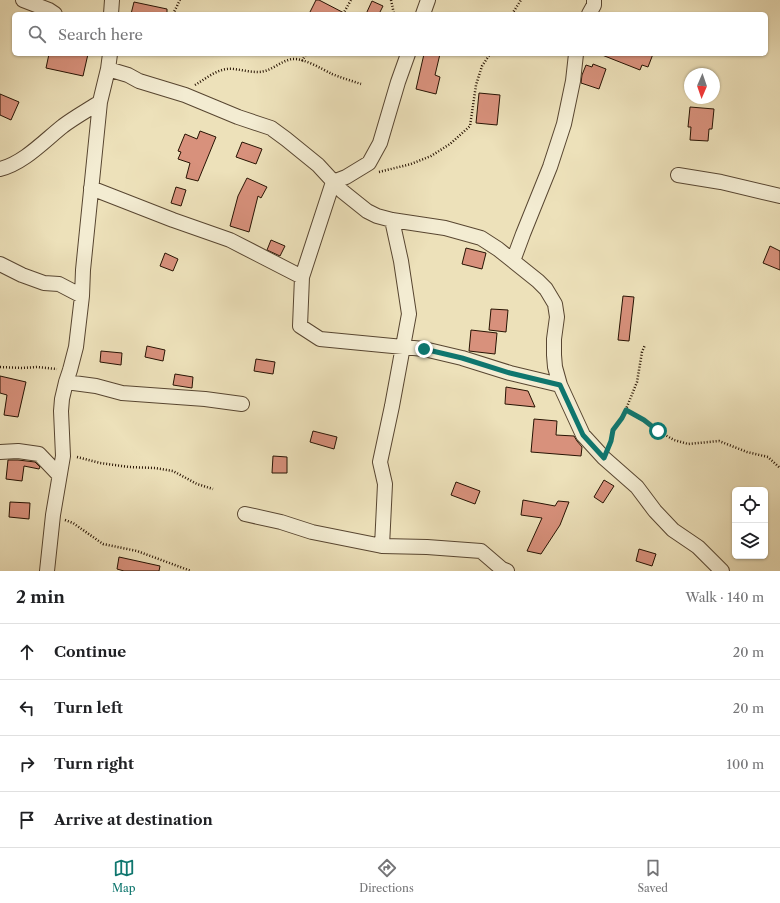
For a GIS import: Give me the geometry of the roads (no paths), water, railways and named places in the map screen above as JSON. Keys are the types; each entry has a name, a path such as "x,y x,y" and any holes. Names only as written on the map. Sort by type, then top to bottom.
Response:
{"street":[{"path":"23,0 51,12"},
{"path":"111,12 112,0"},
{"path":"424,12 428,0"},
{"path":"590,12 594,5 594,0"},
{"path":"333,182 346,177 369,163 380,143 407,56"},
{"path":"513,262 550,167 564,124 573,81 576,56"},
{"path":"47,571 53,515 63,456 60,411 76,348 100,102 108,59 128,75 139,80 180,93 238,117 271,128 318,165 342,191 367,211 377,216 392,220 445,228 481,238 498,249 538,281 546,289 555,304 557,317 554,339 555,367 560,385 583,435 604,458 637,487 655,511 673,530 698,547 722,571"},
{"path":"0,170 21,160 64,125 100,102"},
{"path":"678,175 721,182 780,196"},
{"path":"333,182 302,277 300,326 320,339 424,349 560,385"},
{"path":"91,188 173,220 230,240 302,277"},
{"path":"382,546 385,484 380,462 409,314 401,261 392,220"},
{"path":"0,264 22,275 44,283 59,284 82,296"},
{"path":"68,376 122,393 205,399 242,404"},
{"path":"0,452 18,451 39,454 60,471"},
{"path":"245,514 281,522 312,532 382,546 427,547 481,551 507,571"}]}
